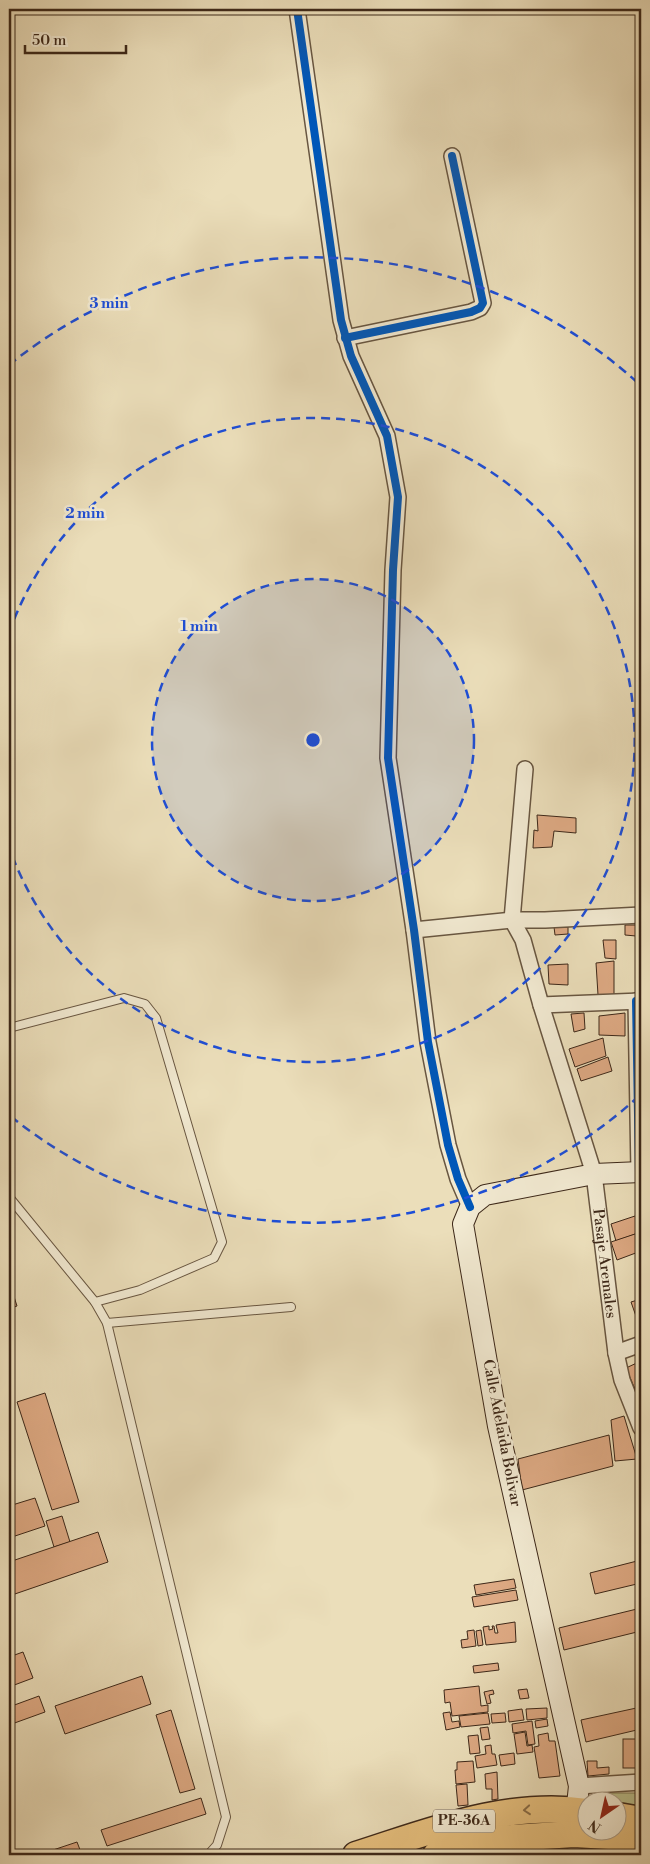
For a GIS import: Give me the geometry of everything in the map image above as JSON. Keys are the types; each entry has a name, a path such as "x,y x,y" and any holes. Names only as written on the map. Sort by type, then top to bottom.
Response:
{"highway":[{"name":"PE-36A","path":"356,1855 451,1824 493,1814 535,1810 578,1810"},
{"name":"PE-36A","path":"436,1855 495,1839 578,1810"},
{"path":"628,1818 641,1820"},
{"name":"PE-36A","path":"628,1841 641,1844"}],"main road":[{"path":"470,1207 485,1195 594,1174 640,1172"},
{"name":"Calle Adelaida Bolivar","path":"470,1207 463,1224 498,1426 578,1805"}],"street":[{"path":"297,9 341,320 351,356 387,436 398,497 393,570 388,758 414,930 428,1042 448,1146 458,1179 470,1207"},
{"path":"345,338 471,312 480,308 482,303 452,156"},
{"path":"512,920 525,769"},
{"path":"414,930 512,920 641,915"},
{"name":"Pasaje Aremales","path":"512,920 523,940 541,1005 594,1174 616,1353 622,1380 641,1428"},
{"path":"541,1005 638,1001 640,1172"},
{"path":"616,1353 641,1344"},
{"path":"619,1792 641,1782"}],"lane":[{"path":"9,1028 124,998 145,1004 156,1018 222,1242 214,1258 140,1290 96,1302"},
{"path":"9,1198 96,1302 107,1323 226,1817 217,1845 208,1855"},
{"path":"107,1323 292,1307"}],"green space":[{"path":"628,1793 641,1793 641,1807 628,1805"}],"building":[{"path":"537,815 576,818 576,833 554,831 552,847 533,848 534,830 538,831"},
{"path":"625,925 636,925 636,936 625,935"},
{"path":"554,927 568,927 568,934 555,935"},
{"path":"603,940 616,940 616,959 605,958"},
{"path":"614,961 614,996 598,995 596,963"},
{"path":"568,964 568,985 549,984 548,965"},
{"path":"584,1013 585,1029 574,1032 571,1014"},
{"path":"625,1013 625,1036 599,1035 599,1016"},
{"path":"603,1038 606,1056 575,1067 569,1049"},
{"path":"608,1057 612,1071 581,1081 577,1069"},
{"path":"641,1214 641,1232 616,1241 611,1224"},
{"path":"641,1232 641,1251 617,1260 611,1242"},
{"path":"9,1281 17,1306 9,1309"},
{"path":"641,1299 641,1317 637,1319 631,1302"},
{"path":"641,1361 641,1400 640,1401 626,1368"},
{"path":"45,1393 79,1502 52,1510 17,1402"},
{"path":"624,1416 637,1459 615,1461 611,1420"},
{"path":"609,1435 613,1466 522,1490 518,1459"},
{"path":"35,1498 45,1526 9,1538 9,1506"},
{"path":"62,1516 70,1542 54,1547 46,1521"},
{"path":"98,1532 108,1562 9,1596 9,1562"},
{"path":"641,1560 641,1583 595,1594 590,1573"},
{"path":"514,1579 516,1588 476,1595 474,1585"},
{"path":"516,1590 518,1600 474,1607 472,1597"},
{"path":"641,1608 641,1631 564,1650 559,1628"},
{"path":"515,1622 516,1642 486,1645 483,1627 489,1626 489,1630 493,1629 492,1626 494,1626 495,1633 498,1633 496,1625"},
{"path":"474,1630 476,1646 462,1648 461,1640 468,1639 467,1631"},
{"path":"481,1630 483,1645 478,1646 476,1631"},
{"path":"23,1652 33,1678 9,1687 9,1657"},
{"path":"498,1663 499,1670 474,1673 473,1666"},
{"path":"142,1676 151,1704 65,1734 55,1706"},
{"path":"479,1686 481,1706 488,1705 488,1712 452,1716 450,1702 445,1703 444,1690"},
{"path":"527,1689 529,1698 520,1699 518,1690"},
{"path":"493,1690 494,1694 489,1695 491,1703 487,1704 484,1692"},
{"path":"39,1696 45,1712 9,1725 9,1707"},
{"path":"641,1707 641,1729 586,1742 581,1720"},
{"path":"547,1708 547,1718 527,1720 526,1709"},
{"path":"522,1709 524,1720 509,1722 508,1711"},
{"path":"171,1710 195,1789 180,1793 156,1715"},
{"path":"450,1712 452,1722 459,1721 460,1727 446,1730 443,1713"},
{"path":"488,1713 490,1724 461,1727 459,1716"},
{"path":"505,1713 506,1722 492,1723 491,1714"},
{"path":"547,1719 548,1726 536,1728 535,1721"},
{"path":"532,1721 535,1744 528,1745 526,1731 513,1733 512,1724"},
{"path":"488,1727 490,1739 482,1740 480,1728"},
{"path":"525,1732 527,1746 532,1745 533,1752 517,1754 514,1734"},
{"path":"548,1733 549,1741 555,1741 560,1776 539,1778 534,1747 539,1746 538,1735"},
{"path":"478,1735 480,1753 470,1754 468,1736"},
{"path":"623,1739 641,1739 641,1768 623,1768"},
{"path":"491,1745 492,1754 495,1754 497,1765 477,1768 475,1756 486,1754 485,1746"},
{"path":"514,1753 515,1764 501,1766 499,1755"},
{"path":"473,1761 475,1782 456,1784 455,1770 457,1770 457,1762"},
{"path":"587,1761 597,1761 597,1768 609,1767 609,1774 588,1776"},
{"path":"497,1772 498,1799 492,1800 492,1789 486,1789 485,1774"},
{"path":"467,1784 468,1805 458,1806 456,1785"},
{"path":"201,1798 206,1814 107,1846 101,1830"},
{"path":"77,1842 82,1855 38,1855"}],"cycle path":[{"path":"297,9 341,320 351,356 387,436 398,497 393,570 388,758 414,930 428,1042 448,1145 458,1179 470,1207"},
{"path":"345,338 471,312 480,308 483,303 452,156"},
{"path":"636,1001 639,1172"}]}
